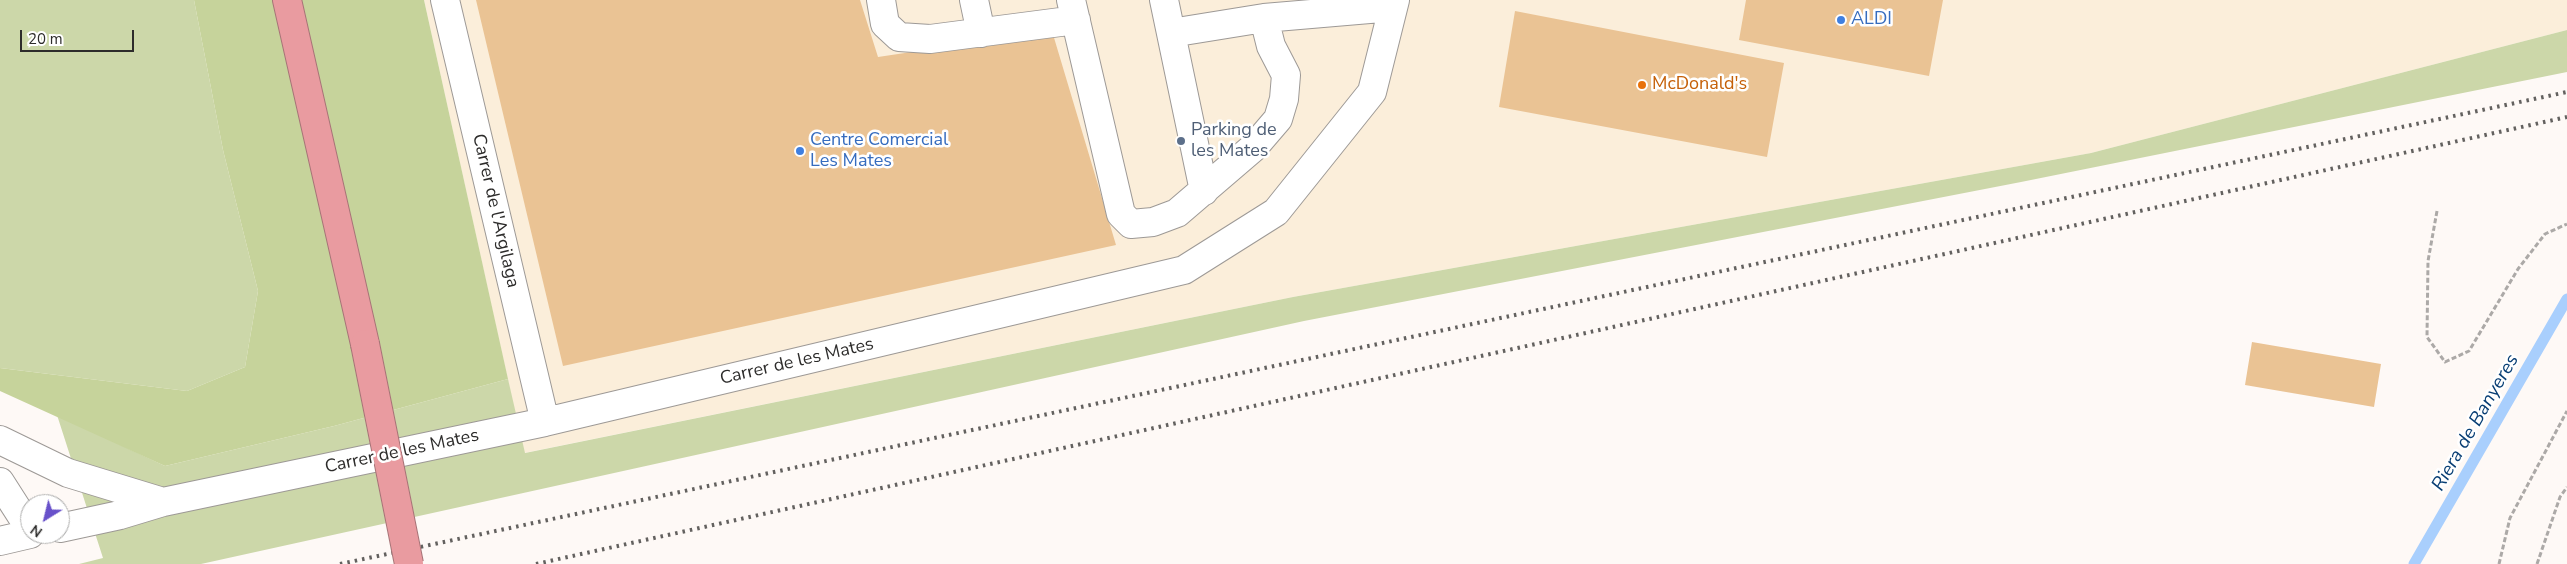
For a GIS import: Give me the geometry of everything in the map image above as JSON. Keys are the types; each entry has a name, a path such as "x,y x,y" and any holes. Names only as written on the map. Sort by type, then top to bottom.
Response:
{"highway":[{"path":"287,0 365,344 409,564"}],"street":[{"name":"Carrer de l'Argilaga","path":"445,0 545,422"},
{"path":"881,0 885,24 899,37 930,39 981,33 1074,10 1121,214 1131,224 1153,222 1177,213 1254,148 1278,119 1284,99 1286,75 1271,46 1264,18"},
{"path":"974,0 981,33"},
{"path":"1164,0 1204,191"},
{"name":"Carrer de les Mates","path":"70,526 120,516 163,502 545,422 1184,270 1276,212 1372,92 1394,4"},
{"path":"1171,33 1264,18 1394,4"},
{"path":"0,440 68,473 163,502"},
{"path":"0,482 20,513"},
{"path":"0,541 20,536"}],"path":[{"path":"2436,211 2428,261 2427,337 2445,362 2469,350 2518,269 2534,248 2545,234 2567,224"},
{"path":"2499,564 2510,518 2567,412"},
{"path":"2537,564 2560,498 2567,487"}],"shaded area":[{"path":"424,0 2567,0 2567,30 2091,153 1293,297 524,453"}],"green space":[{"path":"0,0 194,0 223,150 258,291 245,367 187,391 0,368"},
{"path":"194,0 424,0 508,379 334,426 165,466 0,391 0,368 187,391 245,367 258,291 223,150"},
{"path":"2567,30 2567,72 2021,182 1304,321 201,564 79,564 103,558 57,415 165,466 334,426 508,379 525,453 1293,297 2091,153"}],"building":[{"name":"Centre Comercial Les Mates","path":"476,0 860,0 878,57 1052,31 1116,245 563,366"},
{"name":"ALDI","path":"1746,0 1943,0 1929,76 1739,40"},
{"name":"McDonald's","path":"1515,11 1784,63 1767,157 1499,107"},
{"path":"2252,342 2381,364 2374,407 2245,385"}],"waterway":[{"name":"Riera de Banyeres","path":"2414,564 2567,299"}],"railway":[{"path":"340,564 2567,92"},
{"path":"536,564 2567,117"}],"place":[{"name":"ALDI","path":"1841,20"},
{"name":"McDonald's","path":"1642,85"},
{"name":"Parking de les Mates","path":"1181,141"},
{"name":"Centre Comercial Les Mates","path":"800,151"}]}
